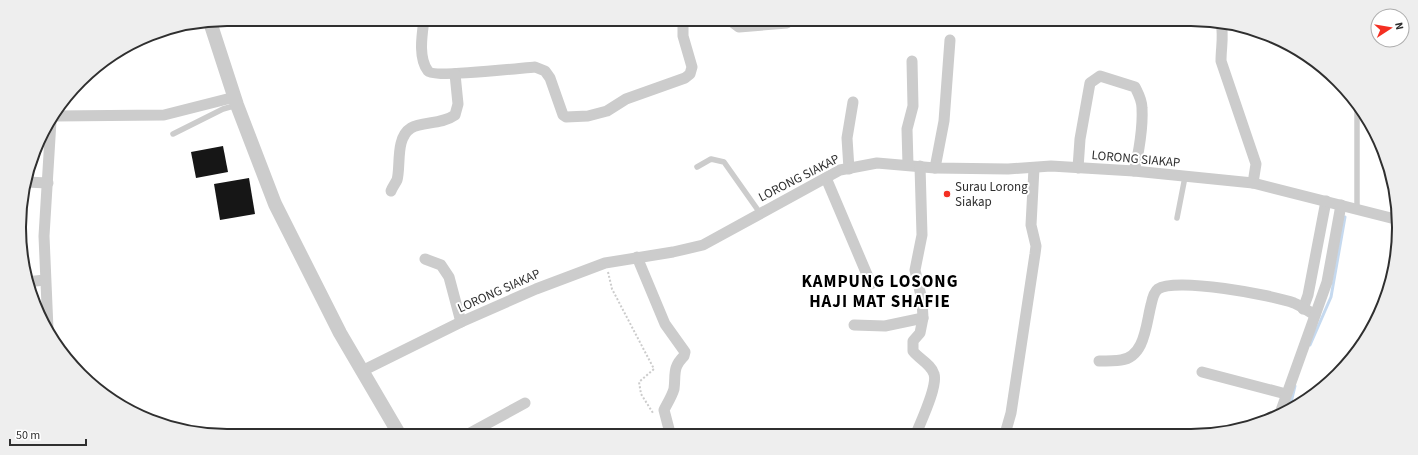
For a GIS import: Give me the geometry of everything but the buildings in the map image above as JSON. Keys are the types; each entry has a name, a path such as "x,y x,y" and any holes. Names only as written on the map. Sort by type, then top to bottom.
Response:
{"street":[{"path":"211,26 236,101 275,204 340,333 396,429"},
{"path":"423,26 422,40 423,58 428,71 433,74 455,74 535,67 545,71 550,78 563,115 566,117 588,116 607,111 626,99 685,78 690,74 692,67 683,36 683,26"},
{"path":"738,26 755,26"},
{"path":"1222,29 1224,35 1221,61 1256,164 1253,182"},
{"path":"935,168 944,121 950,40"},
{"path":"908,165 907,129 913,106 912,61"},
{"path":"391,191 397,180 400,149 405,134 412,128 448,120 455,115 458,104 455,74"},
{"path":"1078,168 1080,139 1090,83 1100,76 1135,87 1140,98 1142,108 1137,158 1134,171"},
{"path":"60,116 164,115 236,101"},
{"path":"849,168 847,138 853,102"},
{"path":"47,318 44,236 51,132"},
{"name":"LORONG SIAKAP","path":"362,371 461,322 536,288 605,263 673,252 703,245 840,170 877,163 935,168 1008,169 1052,166 1134,171 1185,177 1253,182 1392,218"},
{"path":"918,429 934,384 934,374 929,366 912,352 913,341 920,332 923,318 922,300 915,270 922,235 920,166"},
{"path":"1006,429 1011,413 1036,246 1031,225 1034,168"},
{"path":"826,178 871,284"},
{"path":"31,182 48,183"},
{"path":"1303,309 1308,295 1326,202"},
{"path":"1282,407 1327,282 1341,205"},
{"path":"637,257 665,324 685,352 684,356 677,363 674,372 674,390 664,410 669,429"},
{"path":"425,259 441,265 449,277 461,322"},
{"path":"33,281 45,280"},
{"path":"1099,361 1122,360 1133,355 1142,344 1152,298 1158,289 1169,285 1201,284 1294,303 1315,315"},
{"path":"854,324 885,326 923,318"},
{"path":"1202,372 1286,394"},
{"path":"477,429 524,403"}],"lane":[{"path":"173,134 236,101"},
{"path":"1357,115 1357,209"},
{"path":"698,167 711,159 724,162 760,213"},
{"path":"1177,218 1185,177"}],"path":[{"path":"605,263 612,289 654,369 639,382 641,394 657,418 668,429"}],"waterway":[{"path":"1310,345 1331,297 1345,217"},
{"path":"1291,402 1295,386"}],"place":[{"name":"Surau Lorong Siakap","path":"947,194"}],"district":[{"name":"KAMPUNG LOSONG HAJI MAT SHAFIE","path":"880,292"}]}
